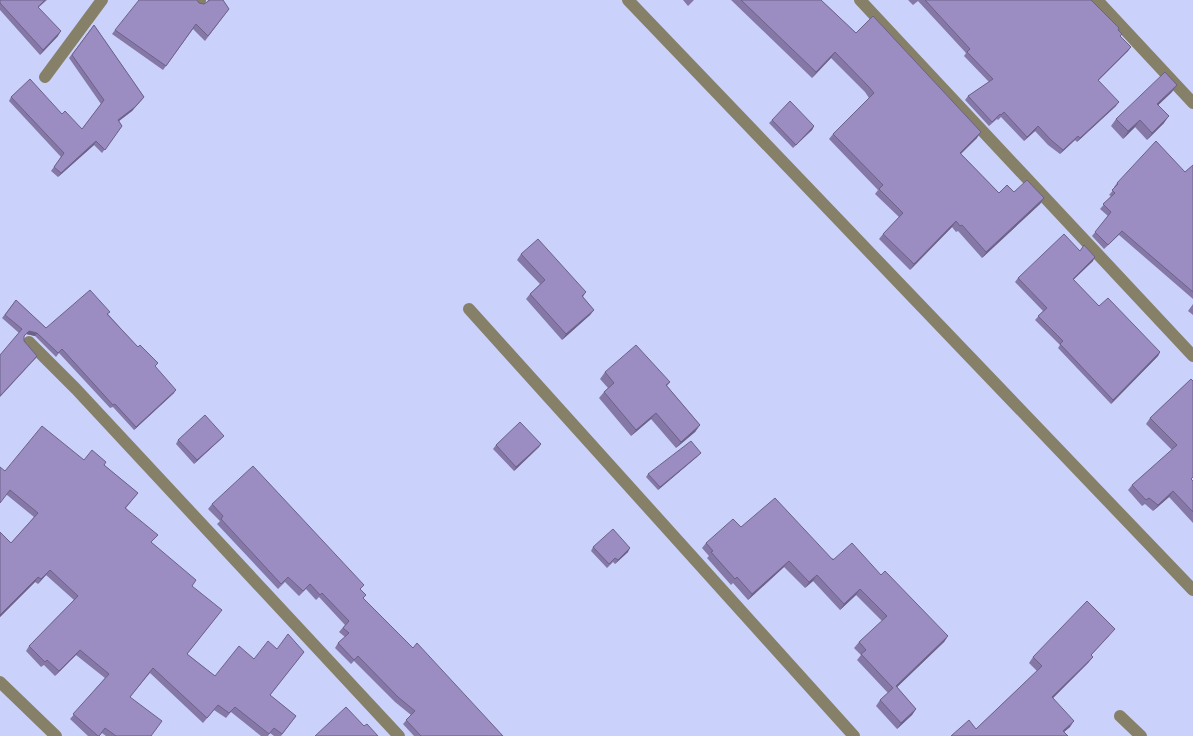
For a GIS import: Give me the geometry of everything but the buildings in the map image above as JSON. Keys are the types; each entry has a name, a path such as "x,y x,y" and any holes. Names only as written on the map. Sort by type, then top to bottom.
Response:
{"street":[{"path":"45,77 102,0"},
{"path":"628,0 1193,590"},
{"path":"860,0 1193,356"},
{"path":"1097,0 1193,103"},
{"path":"469,308 854,736"},
{"path":"29,342 76,389 399,736"},
{"path":"0,682 56,736"},
{"path":"1120,716 1141,736"}]}
